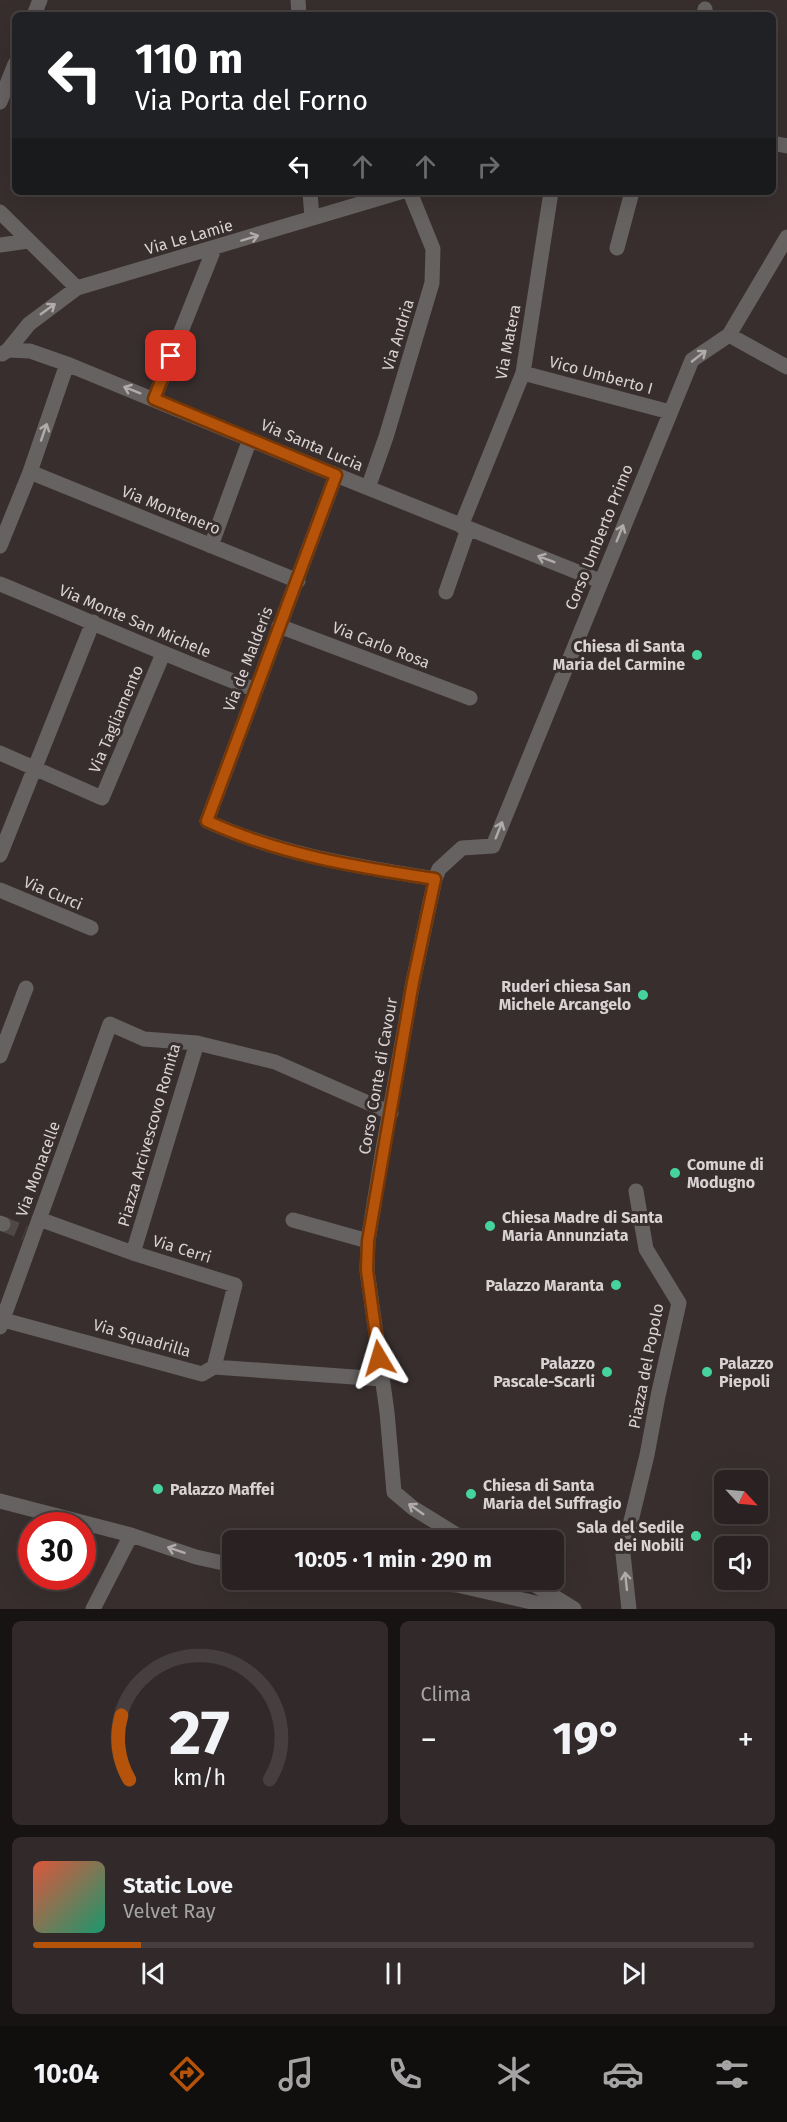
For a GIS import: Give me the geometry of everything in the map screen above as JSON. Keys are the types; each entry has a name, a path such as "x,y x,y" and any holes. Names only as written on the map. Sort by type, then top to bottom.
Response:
{"street":[{"path":"0,102 12,72"},
{"path":"310,195 312,219"},
{"name":"Via Le Lamie","path":"4,353 29,324 77,288 390,195"},
{"name":"Via Andria","path":"368,488 386,437 432,283 433,249 411,195"},
{"name":"Via Matera","path":"446,592 465,527 523,373 551,195"},
{"path":"617,248 631,195"},
{"path":"0,212 77,288"},
{"path":"787,237 729,335 787,367"},
{"path":"0,245 28,241"},
{"path":"154,399 214,249"},
{"name":"Corso Umberto Primo","path":"437,874 462,848 493,846 692,360 729,335"},
{"name":"Via Santa Lucia","path":"4,353 30,351 67,364 600,581"},
{"path":"0,546 30,472 67,364"},
{"name":"Vico Umberto I","path":"523,373 670,412"},
{"path":"211,546 250,439"},
{"name":"Via Montenero","path":"30,472 297,581"},
{"name":"Via de Malderis","path":"336,475 207,821 226,830 322,861 437,874"},
{"name":"Via Monte San Michele","path":"0,584 163,654 256,690"},
{"path":"0,855 93,622"},
{"name":"Via Carlo Rosa","path":"279,626 470,698"},
{"name":"Via Tagliamento","path":"34,769 102,798 163,654"},
{"path":"0,753 34,769"},
{"name":"Corso Conte di Cavour","path":"437,874 413,982 382,1155 368,1241 367,1270 394,1492 413,1508 449,1530"},
{"name":"Via Curci","path":"0,890 92,928"},
{"path":"0,1056 26,988"},
{"name":"Piazza Arcivescovo Romita","path":"110,1024 144,1039 197,1043 133,1253"},
{"name":"Via Monacelle","path":"1,1322 29,1234 39,1219 110,1024"},
{"path":"197,1043 275,1062 391,1113"},
{"name":"Piazza del Popolo","path":"629,1609 623,1554 647,1455 679,1303 646,1248 636,1191"},
{"name":"Via Cerri","path":"39,1219 133,1253 235,1285 214,1367"},
{"path":"293,1221 368,1241"},
{"name":"Via Squadrilla","path":"1,1322 202,1374 214,1367 382,1379"},
{"path":"0,1501 132,1535 196,1557 222,1563"},
{"path":"93,1609 132,1535"},
{"path":"479,1590 562,1609"},
{"path":"543,1590 574,1609"}],"tunnel":[{"path":"3,1224 25,1233"}],"place":[{"name":"Chiesa di Santa Maria del Carmine","path":"697,655"},
{"name":"Ruderi chiesa San Michele Arcangelo","path":"643,995"},
{"name":"Comune di Modugno","path":"675,1173"},
{"name":"Chiesa Madre di Santa Maria Annunziata","path":"490,1226"},
{"name":"Palazzo Maranta","path":"616,1285"},
{"name":"Palazzo Pascale-Scarli","path":"607,1372"},
{"name":"Palazzo Piepoli","path":"707,1372"},
{"name":"Palazzo Maffei","path":"158,1489"},
{"name":"Chiesa di Santa Maria del Suffragio","path":"471,1494"},
{"name":"Sala del Sedile dei Nobili","path":"696,1536"}],"route":[{"path":"171,356 154,399 336,475 207,821 226,830 322,861 435,879 413,982 368,1241 367,1270 379,1358"}]}
